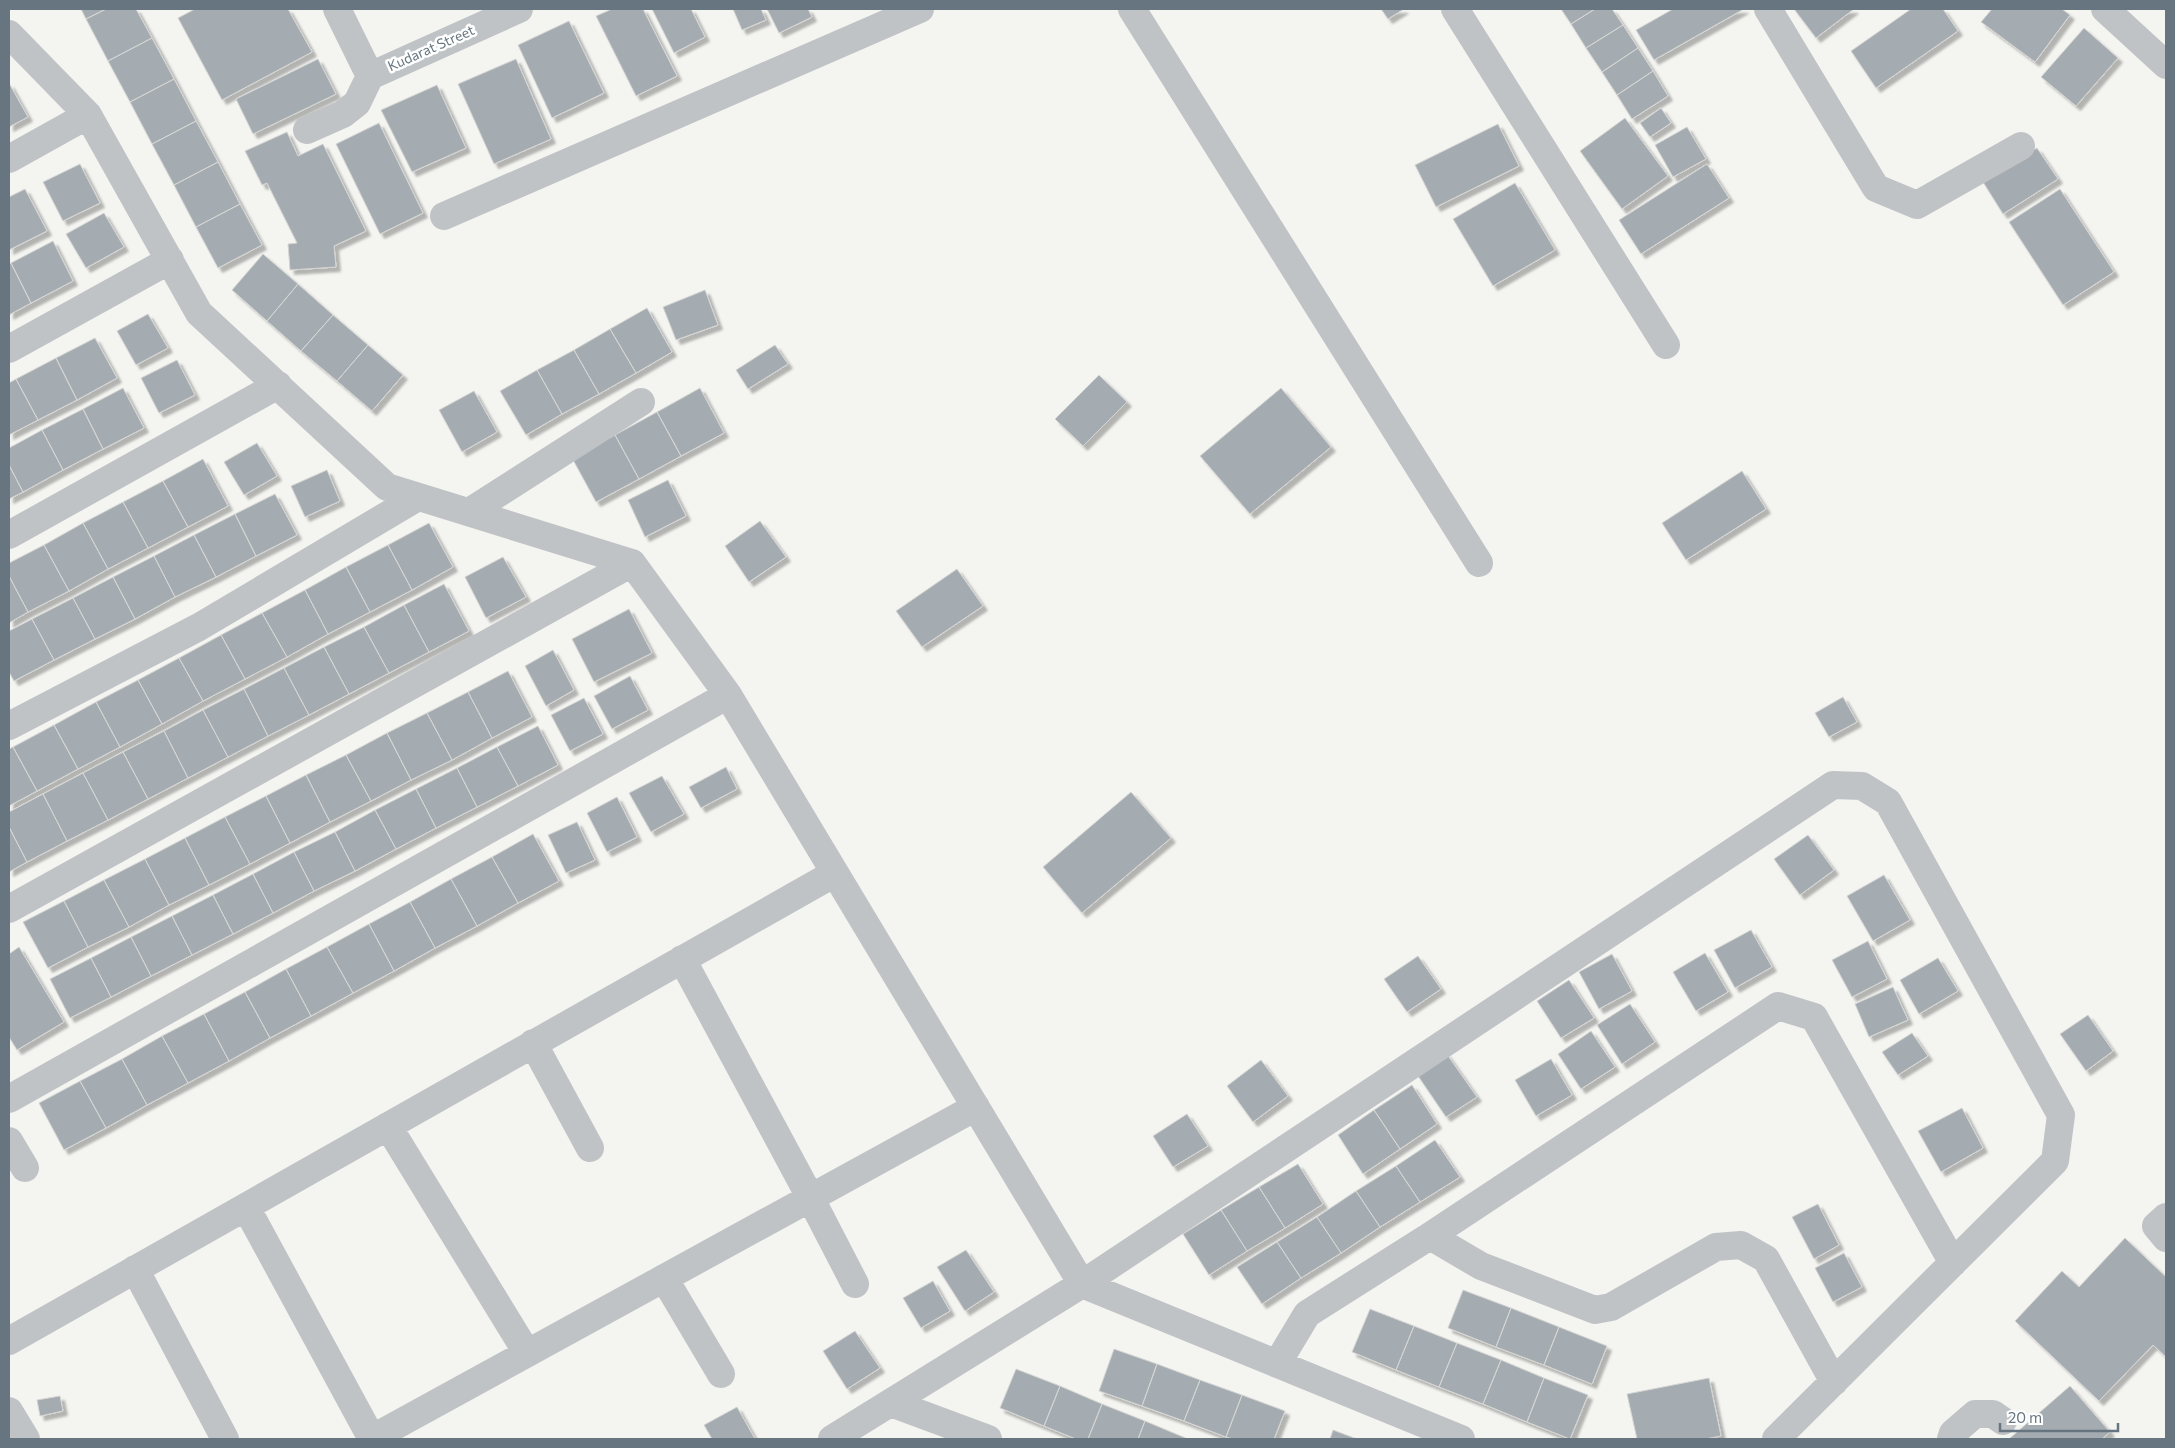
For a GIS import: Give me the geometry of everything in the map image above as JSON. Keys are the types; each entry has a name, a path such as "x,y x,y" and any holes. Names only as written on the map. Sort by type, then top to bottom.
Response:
{"street":[{"path":"308,130 343,114 357,103 370,76 337,9"},
{"name":"Kudarat Street","path":"370,76 520,9"},
{"path":"444,216 920,9"},
{"path":"1132,9 1479,563"},
{"path":"1455,9 1666,345"},
{"path":"1768,9 1876,188 1916,205 2020,146"},
{"path":"2104,9 2166,66"},
{"path":"9,34 88,115 198,313 387,487 632,563 728,695 1082,1284 1461,1439"},
{"path":"9,158 88,115"},
{"path":"9,349 170,260"},
{"path":"9,535 278,385"},
{"path":"469,512 641,402"},
{"path":"9,726 199,627 418,497"},
{"path":"9,909 632,563"},
{"path":"9,1099 728,695"},
{"path":"832,1439 1082,1284 1833,785 1862,786 1888,802 2061,1115 2055,1161 1776,1439"},
{"path":"9,1341 835,873"},
{"path":"682,959 854,1284"},
{"path":"1277,1364 1307,1314 1430,1236 1778,1006 1814,1017 1954,1263"},
{"path":"534,1043 590,1148"},
{"path":"246,1207 372,1439 976,1107"},
{"path":"388,1126 527,1353"},
{"path":"9,1141 25,1168"},
{"path":"2166,1218 2156,1226 2166,1238"},
{"path":"1430,1236 1481,1266 1595,1310 1611,1308 1716,1247 1741,1245 1766,1259 1834,1382"},
{"path":"135,1270 225,1439"},
{"path":"664,1278 721,1374"},
{"path":"891,1403 988,1439"},
{"path":"9,1411 26,1439"},
{"path":"1951,1439 1952,1433 1975,1414 1993,1414 2003,1421"}],"building":[{"path":"81,9 106,9 86,19"},
{"path":"106,9 136,9 152,38 108,61 86,19"},
{"path":"195,9 288,9 312,52 222,100 178,18"},
{"path":"612,9 643,9 677,76 636,96 596,16"},
{"path":"652,9 691,9 705,37 674,53"},
{"path":"733,9 761,9 766,20 742,30"},
{"path":"767,9 808,9 812,17 779,33"},
{"path":"1381,9 1404,9 1388,19"},
{"path":"1561,9 1595,9 1571,24"},
{"path":"1595,9 1612,9 1623,25 1586,48 1571,24"},
{"path":"1673,9 1744,9 1654,60 1636,30"},
{"path":"1794,9 1854,9 1816,38"},
{"path":"1911,9 1943,9 1958,31 1876,88 1851,51"},
{"path":"1992,9 2062,9 2070,15 2035,62 1981,22"},
{"path":"569,21 604,93 552,118 518,45"},
{"path":"1623,25 1638,48 1602,72 1586,48"},
{"path":"2084,28 2118,58 2076,106 2041,77"},
{"path":"152,38 174,79 130,102 108,61"},
{"path":"1638,48 1653,71 1617,95 1602,72"},
{"path":"318,59 336,94 253,134 236,99"},
{"path":"516,59 551,139 494,164 458,84"},
{"path":"1653,71 1668,96 1632,119 1617,95"},
{"path":"174,79 196,121 152,144 130,102"},
{"path":"9,83 28,117 9,127"},
{"path":"437,85 466,148 412,172 381,110"},
{"path":"1661,108 1671,123 1650,137 1640,123"},
{"path":"1625,118 1668,176 1622,209 1580,151"},
{"path":"196,121 218,162 174,185 152,144"},
{"path":"379,123 423,213 380,234 336,144"},
{"path":"1498,124 1519,166 1436,207 1415,165"},
{"path":"1687,127 1706,159 1673,177 1655,145"},
{"path":"287,132 298,156 323,144 366,231 334,246 336,267 290,270 288,244 297,243 267,183 262,185 245,151"},
{"path":"2037,148 2058,179 2003,214 1983,182"},
{"path":"218,162 240,204 196,227 174,185"},
{"path":"80,164 100,203 63,221 43,182"},
{"path":"1707,164 1729,198 1641,254 1619,220"},
{"path":"1515,183 1555,250 1493,286 1453,219"},
{"path":"25,189 47,231 9,250 9,197"},
{"path":"2060,189 2114,272 2063,305 2009,222"},
{"path":"240,204 262,245 218,268 196,227"},
{"path":"104,213 124,247 86,268 66,234"},
{"path":"53,241 73,281 31,303 11,263"},
{"path":"263,254 298,284 267,321 232,290"},
{"path":"11,263 31,303 9,315 9,264"},
{"path":"298,284 333,315 301,351 267,321"},
{"path":"705,290 718,325 676,340 663,307"},
{"path":"647,308 672,352 636,373 610,329"},
{"path":"148,314 168,348 136,365 117,331"},
{"path":"333,315 368,345 337,381 301,351"},
{"path":"610,329 636,373 599,394 574,350"},
{"path":"95,338 117,378 77,400 56,358"},
{"path":"368,345 403,375 372,411 337,381"},
{"path":"775,345 788,364 748,389 736,370"},
{"path":"574,350 599,394 562,414 537,370"},
{"path":"56,358 77,400 38,420 16,379"},
{"path":"177,360 195,395 159,413 141,378"},
{"path":"537,370 562,414 526,435 500,391"},
{"path":"1099,375 1127,402 1083,446 1055,419"},
{"path":"16,379 38,420 9,435 9,383"},
{"path":"123,388 144,428 103,449 83,409"},
{"path":"700,388 724,433 681,456 657,412"},
{"path":"1281,388 1331,447 1250,514 1200,456"},
{"path":"474,391 497,432 462,452 439,410"},
{"path":"83,409 103,449 63,470 42,430"},
{"path":"657,412 681,456 639,479 615,435"},
{"path":"42,430 63,470 23,492 9,465 9,448"},
{"path":"615,435 639,479 596,502 572,458"},
{"path":"257,443 277,476 244,495 224,462"},
{"path":"203,459 228,506 188,527 163,481"},
{"path":"9,465 23,492 9,499"},
{"path":"327,470 340,501 305,517 291,486"},
{"path":"1742,471 1766,509 1686,560 1662,523"},
{"path":"668,480 686,516 645,537 628,500"},
{"path":"163,481 188,527 148,548 123,502"},
{"path":"275,494 297,535 256,556 235,514"},
{"path":"123,502 148,548 108,569 83,523"},
{"path":"235,514 256,556 216,577 194,535"},
{"path":"760,521 786,557 749,582 725,546"},
{"path":"83,523 108,569 69,591 44,545"},
{"path":"429,523 453,567 412,590 388,545"},
{"path":"194,535 216,577 175,597 154,556"},
{"path":"44,545 69,591 28,612 9,576 9,563"},
{"path":"388,545 412,590 370,612 346,567"},
{"path":"154,556 175,597 135,619 113,577"},
{"path":"503,557 526,597 486,618 465,577"},
{"path":"346,567 370,612 328,634 305,590"},
{"path":"957,569 983,606 922,647 896,611"},
{"path":"9,576 28,612 9,623"},
{"path":"113,577 135,619 95,639 73,598"},
{"path":"444,584 469,631 429,652 404,605"},
{"path":"305,590 328,634 287,657 262,613"},
{"path":"73,598 95,639 54,660 32,619"},
{"path":"404,605 429,652 389,673 364,627"},
{"path":"629,609 652,653 594,682 572,639"},
{"path":"262,613 287,657 245,679 221,635"},
{"path":"32,619 54,660 14,681 9,672 9,631"},
{"path":"364,627 389,673 349,694 324,647"},
{"path":"221,635 245,679 203,701 179,658"},
{"path":"324,647 349,694 309,715 284,668"},
{"path":"553,650 574,690 546,706 525,666"},
{"path":"179,658 203,701 162,724 138,680"},
{"path":"284,668 309,715 268,736 244,689"},
{"path":"508,671 532,717 492,738 468,692"},
{"path":"630,676 648,710 612,729 594,696"},
{"path":"138,680 162,724 120,747 96,702"},
{"path":"244,689 268,736 228,757 203,710"},
{"path":"468,692 492,738 452,760 427,713"},
{"path":"1843,697 1857,722 1829,737 1815,713"},
{"path":"584,698 603,734 570,751 551,715"},
{"path":"96,702 120,747 78,769 54,725"},
{"path":"203,710 228,757 188,778 164,731"},
{"path":"427,713 452,760 411,780 387,733"},
{"path":"54,725 78,769 37,791 13,747"},
{"path":"538,726 558,765 518,786 497,747"},
{"path":"164,731 188,778 148,799 123,752"},
{"path":"387,733 411,780 371,801 346,755"},
{"path":"13,747 37,791 9,806 9,749"},
{"path":"497,747 518,786 477,807 457,768"},
{"path":"123,752 148,799 108,820 83,773"},
{"path":"346,755 371,801 330,822 306,775"},
{"path":"726,767 737,789 701,808 689,787"},
{"path":"457,768 477,807 436,828 416,789"},
{"path":"83,773 108,820 67,841 43,794"},
{"path":"306,775 330,822 290,843 266,796"},
{"path":"662,776 684,814 651,832 629,793"},
{"path":"416,789 436,828 396,849 375,810"},
{"path":"1131,792 1171,838 1082,913 1043,867"},
{"path":"43,794 67,841 27,862 9,827 9,812"},
{"path":"266,796 290,843 250,864 225,817"},
{"path":"617,797 637,837 607,852 587,813"},
{"path":"375,810 396,849 355,871 335,832"},
{"path":"225,817 250,864 209,885 185,838"},
{"path":"577,822 595,860 566,873 548,835"},
{"path":"9,827 27,862 9,872"},
{"path":"335,832 355,871 314,891 294,852"},
{"path":"533,834 559,881 518,903 492,857"},
{"path":"1808,835 1834,870 1800,895 1774,859"},
{"path":"185,838 209,885 169,905 145,859"},
{"path":"294,852 314,891 273,913 253,874"},
{"path":"492,857 518,903 477,926 451,879"},
{"path":"145,859 169,905 129,927 104,880"},
{"path":"253,874 273,913 233,934 213,895"},
{"path":"1884,875 1910,920 1873,941 1847,896"},
{"path":"451,879 477,926 435,948 410,902"},
{"path":"104,880 129,927 88,947 64,901"},
{"path":"213,895 233,934 192,955 172,916"},
{"path":"64,901 88,947 48,968 23,922"},
{"path":"410,902 435,948 394,971 369,924"},
{"path":"172,916 192,955 151,976 131,937"},
{"path":"369,924 394,971 353,993 327,947"},
{"path":"1751,930 1772,967 1735,988 1714,950"},
{"path":"131,937 151,976 111,997 91,958"},
{"path":"1868,941 1887,979 1852,997 1832,960"},
{"path":"19,947 64,1022 17,1050 9,1037 9,954"},
{"path":"327,947 353,993 311,1016 286,969"},
{"path":"1705,953 1728,992 1696,1011 1673,972"},
{"path":"1612,954 1632,991 1599,1009 1579,972"},
{"path":"1418,956 1441,989 1407,1012 1384,979"},
{"path":"91,958 111,997 70,1018 50,979"},
{"path":"1938,958 1958,991 1919,1014 1900,980"},
{"path":"286,969 311,1016 270,1038 245,992"},
{"path":"1569,980 1594,1018 1561,1038 1537,1001"},
{"path":"1893,987 1908,1020 1869,1037 1855,1004"},
{"path":"245,992 270,1038 229,1061 204,1014"},
{"path":"1630,1004 1655,1042 1622,1064 1597,1025"},
{"path":"204,1014 229,1061 188,1083 162,1036"},
{"path":"2088,1015 2113,1051 2086,1071 2060,1034"},
{"path":"1591,1031 1615,1067 1581,1089 1558,1054"},
{"path":"1912,1033 1928,1056 1898,1075 1882,1052"},
{"path":"162,1036 188,1083 147,1105 122,1059"},
{"path":"1446,1053 1477,1097 1446,1117 1416,1073"},
{"path":"122,1059 147,1105 106,1128 80,1081"},
{"path":"1551,1059 1572,1095 1536,1116 1515,1080"},
{"path":"1261,1060 1288,1096 1253,1122 1227,1086"},
{"path":"80,1081 106,1128 64,1150 39,1103"},
{"path":"1412,1085 1437,1124 1400,1149 1374,1110"},
{"path":"1962,1108 1983,1148 1941,1172 1918,1131"},
{"path":"1374,1110 1400,1149 1363,1174 1338,1135"},
{"path":"1187,1114 1208,1146 1173,1167 1153,1136"},
{"path":"1435,1140 1460,1177 1420,1202 1396,1166"},
{"path":"1298,1164 1323,1204 1285,1228 1259,1187"},
{"path":"1396,1166 1420,1202 1380,1227 1356,1191"},
{"path":"1259,1187 1285,1228 1247,1251 1221,1210"},
{"path":"1356,1191 1380,1227 1341,1253 1317,1217"},
{"path":"1818,1204 1839,1245 1814,1259 1792,1217"},
{"path":"1221,1210 1247,1251 1209,1275 1183,1234"},
{"path":"1317,1217 1341,1253 1301,1278 1277,1242"},
{"path":"2125,1238 2166,1277 2166,1357 2153,1345 2099,1401 2015,1321 2062,1271 2079,1287"},
{"path":"1277,1242 1301,1278 1262,1304 1237,1267"},
{"path":"966,1250 994,1292 965,1311 937,1267"},
{"path":"1844,1253 1862,1287 1833,1302 1815,1268"},
{"path":"933,1281 950,1311 921,1328 903,1298"},
{"path":"1463,1290 1511,1308 1496,1347 1448,1328"},
{"path":"1511,1308 1559,1327 1544,1365 1496,1347"},
{"path":"1370,1309 1414,1326 1396,1370 1352,1352"},
{"path":"1414,1326 1457,1343 1439,1387 1396,1370"},
{"path":"1559,1327 1607,1346 1592,1384 1544,1365"},
{"path":"855,1331 880,1368 847,1389 823,1351"},
{"path":"1457,1343 1501,1360 1483,1404 1439,1387"},
{"path":"1114,1349 1157,1364 1142,1406 1099,1391"},
{"path":"1501,1360 1544,1378 1527,1422 1483,1404"},
{"path":"1157,1364 1200,1380 1184,1421 1142,1406"},
{"path":"1016,1369 1060,1386 1044,1426 1000,1408"},
{"path":"1544,1378 1588,1395 1570,1439 1527,1422"},
{"path":"1709,1378 1721,1436 1705,1439 1637,1439 1627,1394"},
{"path":"1200,1380 1242,1395 1226,1437 1184,1421"},
{"path":"1060,1386 1102,1404 1088,1439 1076,1439 1044,1426"},
{"path":"2070,1386 2110,1432 2102,1439 2009,1439"},
{"path":"1242,1395 1285,1411 1274,1439 1233,1439 1226,1437"},
{"path":"60,1396 63,1411 40,1416 37,1400"},
{"path":"1102,1404 1145,1421 1138,1439 1088,1439"},
{"path":"737,1407 755,1439 712,1439 704,1425"},
{"path":"1145,1421 1188,1439 1138,1439"},
{"path":"1333,1430 1357,1439 1330,1439"}]}
